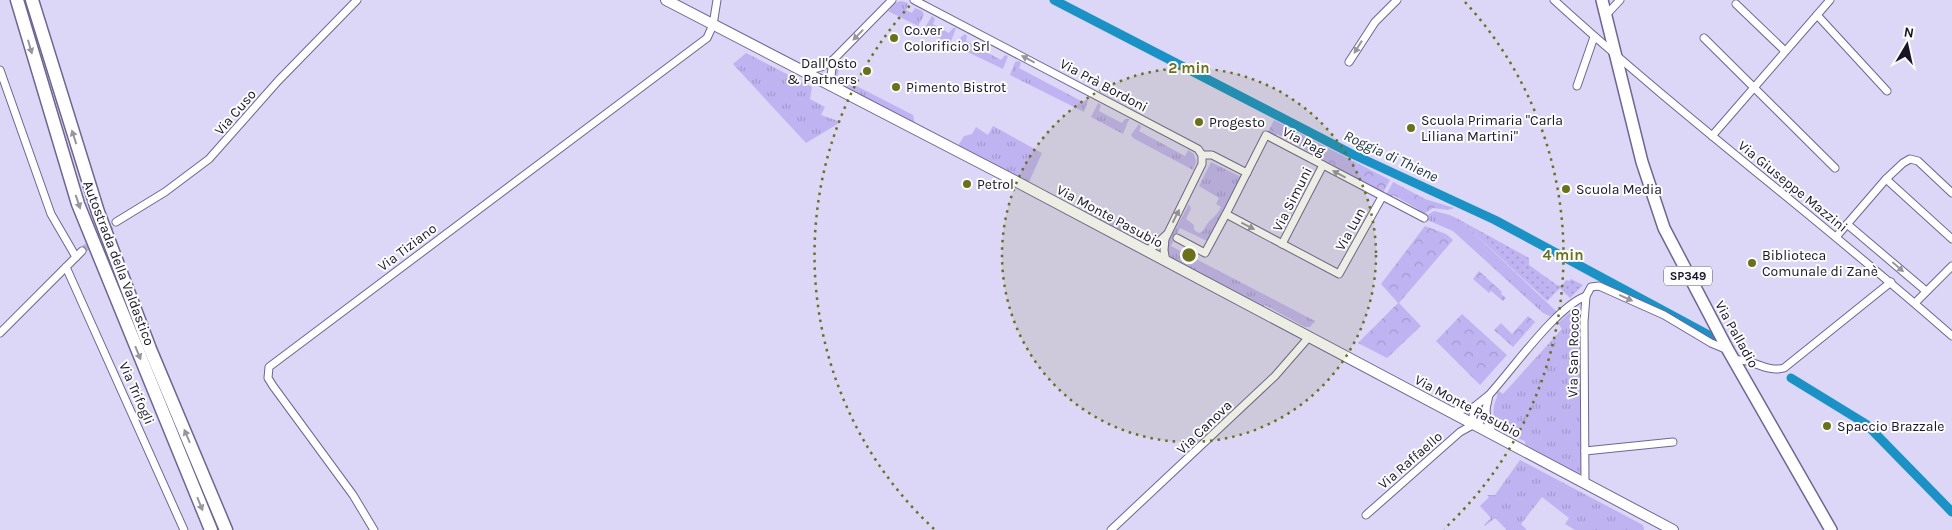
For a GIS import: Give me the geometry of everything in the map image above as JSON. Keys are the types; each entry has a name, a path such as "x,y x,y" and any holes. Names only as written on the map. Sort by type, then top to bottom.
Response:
{"highway":[{"name":"Autostrada della Valdastico","path":"17,0 78,204 210,530"},
{"name":"Autostrada della Valdastico","path":"32,0 98,212 150,348 226,530"}],"main road":[{"name":"Via Monte Pasubio","path":"666,0 712,25 805,70 1309,337 1585,484 1657,527 1673,530"},
{"name":"Via Palladio","path":"1602,0 1653,199 1678,257 1728,350 1831,530"}],"street":[{"name":"Via Cuso","path":"116,222 165,192 209,159 278,81 357,0"},
{"path":"712,25 717,0"},
{"path":"805,70 821,67 833,60 892,0"},
{"name":"Via Prà Bordoni","path":"914,0 1191,145 1198,149 1202,155 1212,155 1246,173"},
{"path":"1349,62 1367,33 1397,0"},
{"name":"Via Giuseppe Mazzini","path":"1554,0 1616,57 1891,282 1952,336"},
{"path":"1606,15 1620,0"},
{"path":"1712,136 1830,0"},
{"path":"1736,4 1785,51"},
{"path":"1817,15 1887,90"},
{"name":"Via Tiziano","path":"374,530 353,495 271,382 268,374 269,367 707,38 712,25"},
{"path":"1578,86 1594,36"},
{"path":"1704,38 1835,168"},
{"path":"830,84 833,60"},
{"path":"0,70 52,214 76,257"},
{"name":"Via Pag","path":"1176,238 1205,253 1266,134 1424,218"},
{"path":"1166,262 1164,250 1167,234 1202,164 1202,155"},
{"path":"1836,237 1886,180 1903,163 1910,159 1918,161 1952,193"},
{"name":"Via Simuni","path":"1282,244 1323,165"},
{"path":"1886,180 1952,239"},
{"name":"Via Lun","path":"1282,244 1339,274 1382,197"},
{"path":"1226,214 1282,244"},
{"path":"1847,224 1926,291"},
{"path":"1144,251 1153,247 1167,234"},
{"path":"0,333 82,251"},
{"path":"1915,303 1952,266"},
{"name":"Via Trifogli","path":"66,267 184,530"},
{"path":"1734,360 1745,360 1771,370 1779,370 1798,358 1891,282"},
{"name":"Via San Rocco","path":"1585,484 1586,296 1591,287 1599,286 1664,315 1711,343 1728,350"},
{"path":"1450,412 1474,407 1489,395 1551,324 1576,301 1586,296"},
{"name":"Via Canova","path":"1111,530 1261,389 1309,337"},
{"path":"1489,395 1486,410 1489,427 1494,436"},
{"path":"1472,425 1474,407"},
{"name":"Via Raffaello","path":"1366,515 1460,432 1480,421 1486,410"},
{"path":"1585,451 1674,442"}],"green space":[{"path":"901,1 908,3 906,10 912,13 915,8 922,11 924,15 918,26 888,11 895,3"},
{"path":"932,16 935,19 933,24 949,33 953,28 956,28 950,44 924,29"},
{"path":"965,34 967,36 966,41 1001,60 1005,55 1008,56 1003,69 957,47 961,37"},
{"path":"746,53 812,87 810,99 825,107 821,115 841,122 806,143 733,64"},
{"path":"1019,61 1021,63 1019,68 1083,102 1089,98 1084,112 1010,75 1015,62"},
{"path":"837,65 839,70 837,76 913,115 915,124 835,82 834,77"},
{"path":"1098,103 1101,105 1099,111 1120,122 1122,123 1125,119 1129,119 1123,134 1091,117"},
{"path":"1274,120 1390,180 1383,193 1283,137 1277,134 1275,137 1268,132"},
{"path":"1139,124 1141,127 1139,131 1185,156 1188,150 1194,154 1196,162 1193,170 1133,138 1131,135"},
{"path":"993,126 1042,153 1028,184 958,146 964,136 972,134 976,127 988,135"},
{"path":"1211,162 1241,177 1207,241 1180,228 1171,246 1315,321 1310,327 1305,327 1265,305 1261,308 1169,257 1167,244 1189,204 1191,209 1186,219 1194,225 1194,230 1199,233 1203,231 1221,207 1216,204 1219,198 1199,186"},
{"path":"1393,182 1425,199 1454,208 1448,210 1433,208 1423,215 1417,212 1418,209 1393,195 1391,198 1386,195"},
{"path":"1086,205 1128,227 1125,233 1083,211"},
{"path":"1434,211 1460,220 1557,312 1550,316 1543,313 1453,231 1425,219"},
{"path":"1460,220 1529,258 1529,265 1557,285 1562,286 1566,280 1569,281 1571,279 1583,285 1570,298 1560,288 1547,301"},
{"path":"1425,226 1446,234 1453,240 1399,303 1421,326 1387,358 1358,343 1398,303 1381,284"},
{"path":"1479,271 1502,292 1501,294 1506,298 1503,301 1491,291 1489,293 1473,279"},
{"path":"1576,307 1581,310 1582,473 1577,474 1526,449 1525,441 1502,430 1495,420 1494,414 1496,392 1499,391 1503,394 1562,329 1558,323"},
{"path":"1462,314 1507,355 1480,385 1436,341"},
{"path":"1528,316 1535,322 1513,347 1494,330 1501,323 1512,334"},
{"path":"1520,460 1643,525 1644,530 1575,530 1565,524 1569,518 1542,497 1521,524 1527,530 1507,530 1495,518 1485,526 1491,518 1480,506 1489,497 1487,495 1495,495"}],"waterway":[{"name":"Roggia di Thiene","path":"1054,0 1350,153 1495,220 1716,339"},
{"name":"Roggia di Thiene","path":"1791,378 1866,424 1952,512"}],"tunnel":[{"path":"82,251 116,222"}],"place":[{"name":"Co.ver Colorificio Srl","path":"894,38"},
{"name":"Dall'Osto & Partners","path":"867,71"},
{"name":"Pimento Bistrot","path":"896,87"},
{"name":"Progesto","path":"1199,122"},
{"name":"Scuola Primaria \"Carla Liliana Martini\"","path":"1411,128"},
{"name":"Petrol","path":"967,184"},
{"name":"Scuola Media","path":"1566,189"},
{"name":"Biblioteca Comunale di Zanè","path":"1752,263"},
{"name":"Spaccio Brazzale","path":"1827,426"}]}
